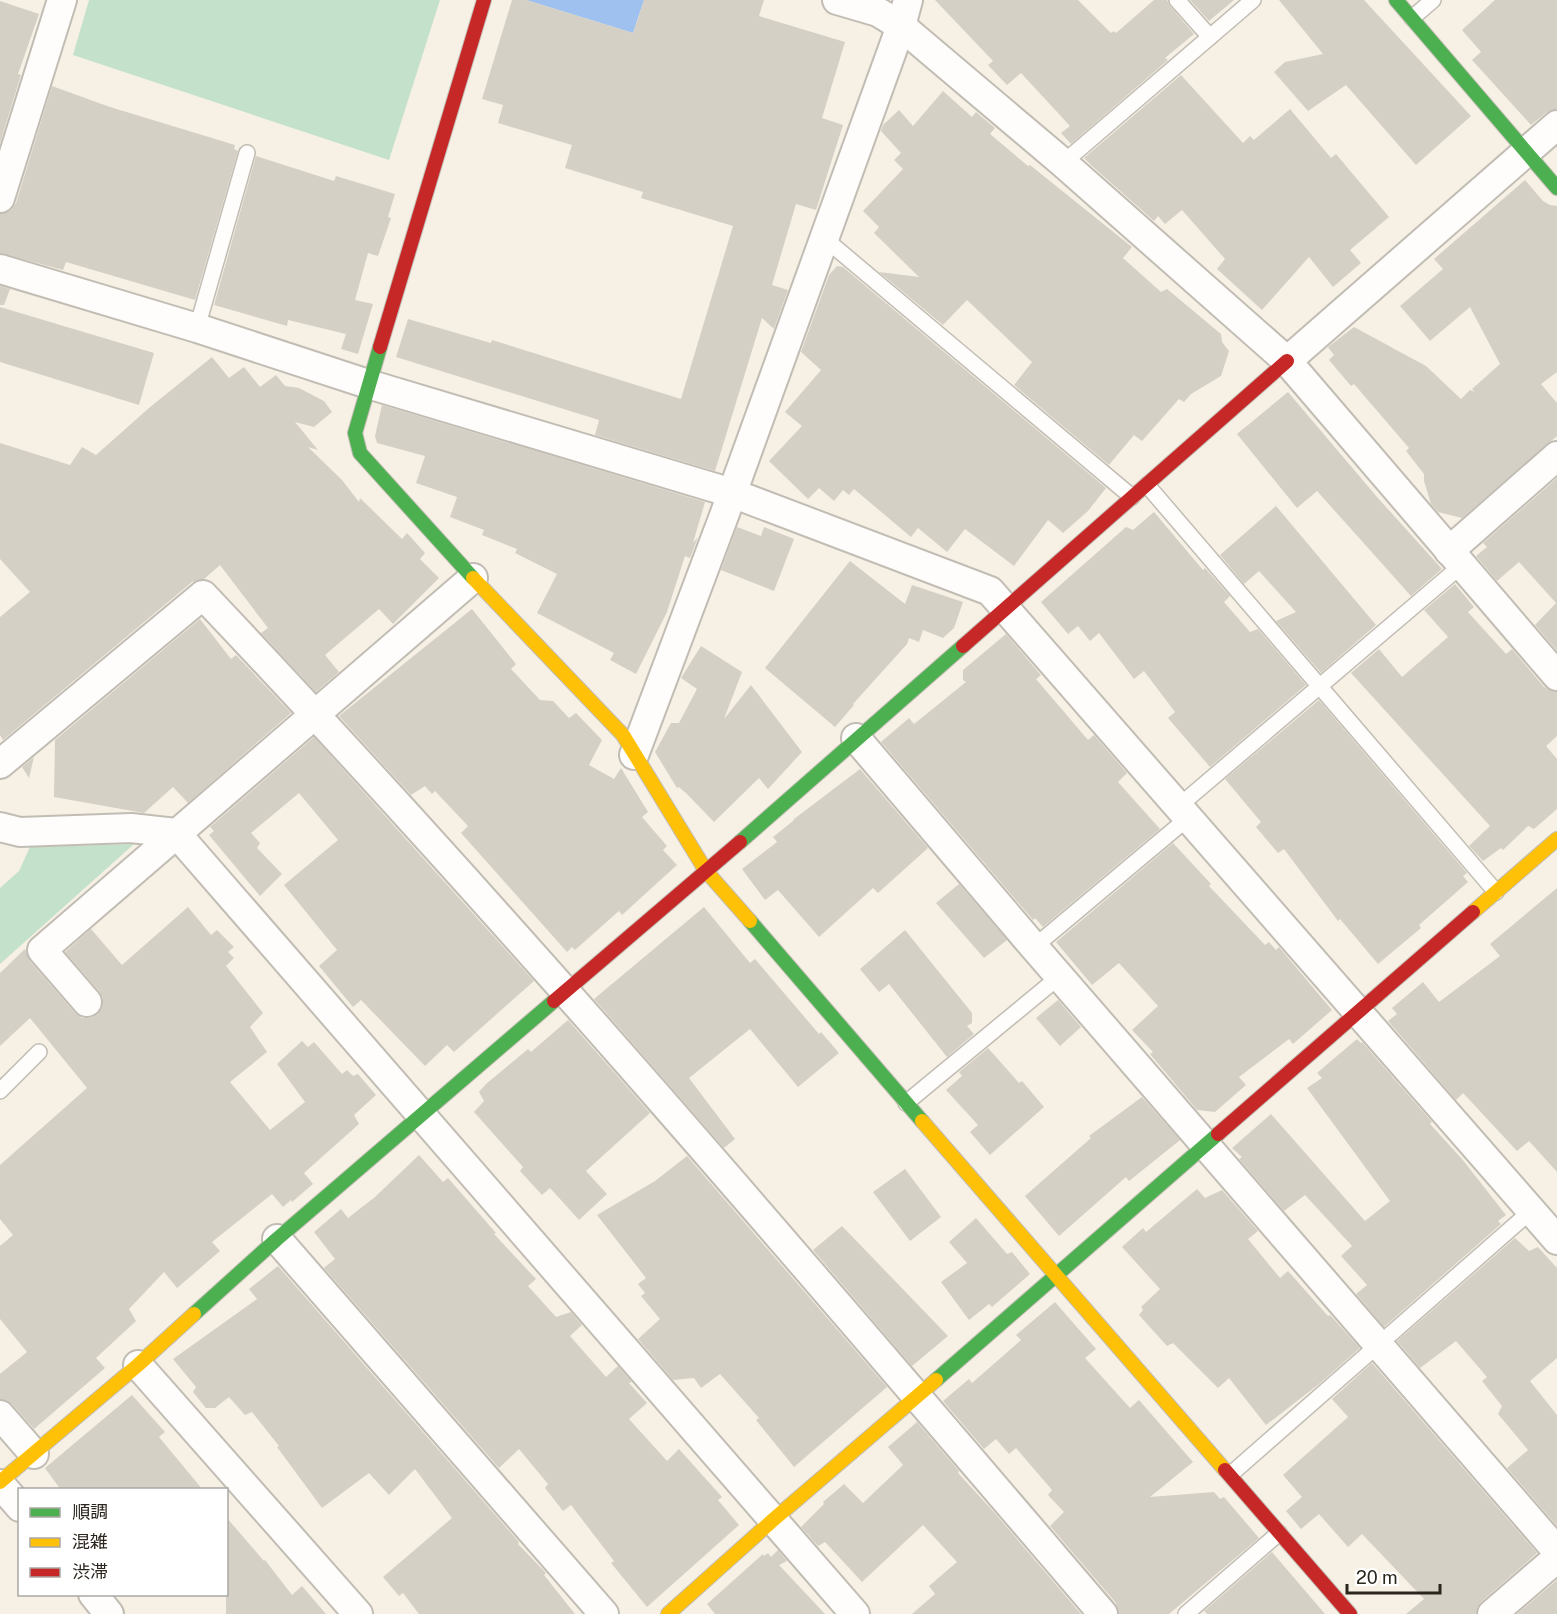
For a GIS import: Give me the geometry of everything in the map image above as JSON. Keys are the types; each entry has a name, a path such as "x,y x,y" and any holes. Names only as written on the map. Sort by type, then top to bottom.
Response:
{"street":[{"path":"0,198 62,0"},
{"path":"484,0 368,384 355,433 360,453 472,578 623,735 706,870 1350,1614"},
{"path":"837,0 878,12 904,13 1063,163 1287,361 1557,676"},
{"path":"1396,0 1557,189"},
{"path":"634,755 732,493 904,13"},
{"path":"18,1505 0,1483 138,1365 277,1239 706,870 1557,125"},
{"path":"0,269 196,328 368,384 732,493 990,591 1557,1240"},
{"path":"1456,558 1557,456"},
{"path":"87,1002 42,950 472,578"},
{"path":"0,764 202,595 315,715 566,992 1103,1614"},
{"path":"856,738 1557,1551"},
{"path":"0,827 20,832 131,828 176,833 855,1614"},
{"path":"668,1614 773,1520 1557,839"},
{"path":"277,1239 604,1614"},
{"path":"138,1365 358,1614"},
{"path":"0,1415 34,1454"},
{"path":"1492,1614 1557,1558"},
{"path":"95,1596 109,1614"}],"lane":[{"path":"1177,0 1210,37"},
{"path":"1063,163 1252,0"},
{"path":"1412,18 1433,0"},
{"path":"196,328 248,153"},
{"path":"824,238 1132,497"},
{"path":"1147,485 1496,892"},
{"path":"1034,947 1319,687 1456,558"},
{"path":"906,1102 1060,976"},
{"path":"0,1091 39,1052"},
{"path":"1231,1474 1531,1211"},
{"path":"1186,1614 1279,1533"}],"green space":[{"path":"89,0 440,0 389,160 73,55"},
{"path":"134,844 0,964 0,888 19,871 30,847"}],"water":[{"path":"526,0 644,0 633,33"}],"building":[{"path":"512,0 526,0 633,33 644,0 764,0 759,16 845,42 822,118 843,125 816,210 796,204 772,285 788,290 774,329 762,318 715,471 595,435 599,420 396,357 408,319 491,343 492,340 681,399 733,226 641,198 643,192 565,168 572,145 498,123 503,105 482,99"},
{"path":"935,0 1078,0 1111,33 1114,31 1116,33 1154,0 1167,0 1194,34 1165,58 1168,60 1071,144 1061,133 1070,126 1021,73 1007,85 988,65 993,61"},
{"path":"1190,0 1234,0 1209,21"},
{"path":"1279,0 1364,0 1471,116 1416,165 1346,85 1308,111 1274,72 1285,62 1323,54"},
{"path":"1495,0 1557,0 1557,109 1547,112 1531,125 1472,60 1481,52 1462,30"},
{"path":"0,1 39,14 18,74 21,75 0,143"},
{"path":"1181,75 1243,143 1250,136 1254,140 1290,109 1331,158 1336,154 1389,217 1350,250 1361,263 1333,287 1309,257 1262,310 1217,269 1225,259 1182,210 1165,224 1158,216 1154,221 1084,158"},
{"path":"52,86 110,107 235,145 234,149 238,151 195,300 66,262 63,270 0,253 0,214 11,210 16,203"},
{"path":"943,91 972,117 976,112 995,128 990,134 1132,247 1123,258 1161,292 1167,289 1221,334 1222,342 1229,351 1221,376 1191,394 1184,402 1179,399 1142,441 1134,435 1109,465 1014,385 1032,362 967,300 943,325 879,272 919,277 874,233 879,227 863,211 903,169 894,160 901,153 881,131 883,125 899,110 913,126"},
{"path":"256,156 334,181 336,176 395,194 388,217 391,218 378,256 368,253 355,300 373,304 358,354 341,349 346,334 288,320 287,326 214,305"},
{"path":"1525,180 1543,201 1557,206 1557,372 1541,384 1557,403 1557,436 1462,518 1438,512 1431,504 1424,474 1406,451 1409,448 1354,384 1351,386 1329,360 1334,355 1328,347 1354,327 1426,366 1461,399 1470,390 1475,392 1472,389 1500,364 1470,307 1430,341 1400,306 1443,269 1434,259"},
{"path":"837,266 843,267 1106,488 1088,511 1063,533 1048,520 1014,566 965,529 947,552 918,528 911,537 854,489 849,495 843,490 834,501 819,488 808,499 769,461 802,426 785,412 821,370 801,352 829,275"},
{"path":"0,286 10,289 4,305 0,305"},
{"path":"0,307 154,353 139,405 0,362"},
{"path":"212,357 229,378 244,367 260,387 276,375 285,386 299,388 324,401 332,412 314,427 295,422 318,450 308,447 342,480 359,502 360,498 402,539 407,533 425,553 420,559 439,578 393,624 379,609 325,655 339,672 316,692 261,633 268,628 220,565 204,579 192,582 3,740 0,735 0,617 30,592 0,559 0,443 70,465 82,447 96,455"},
{"path":"1288,392 1442,569 1411,596 1317,491 1297,508 1237,434"},
{"path":"382,405 705,502 693,543 698,537 690,558 685,556 667,612 636,674 610,660 614,653 537,613 557,574 515,553 517,549 482,535 484,530 450,517 457,497 416,483 425,456 377,443 375,436"},
{"path":"1557,478 1557,651 1535,625 1556,603 1519,562 1497,581 1476,556 1487,547 1483,543"},
{"path":"1276,506 1376,625 1321,673 1276,621 1296,612 1259,571 1244,584 1220,555"},
{"path":"1154,512 1203,570 1205,568 1230,596 1224,602 1250,632 1258,629 1306,685 1210,767 1168,718 1175,712 1144,671 1134,679 1099,633 1090,641 1078,626 1068,634 1041,602 1126,527 1133,530"},
{"path":"737,527 761,536 764,527 794,539 774,591 721,570"},
{"path":"850,561 905,604 912,585 963,602 954,628 943,638 923,630 919,642 909,638 907,644 835,727 765,668"},
{"path":"1455,584 1474,607 1468,612 1506,654 1512,649 1544,687 1557,692 1557,736 1546,746 1557,759 1557,809 1534,829 1528,826 1503,850 1501,848 1483,861 1469,846 1490,826 1351,673 1379,649 1402,677 1448,637 1424,610"},
{"path":"472,609 516,664 511,669 540,700 553,701 569,718 576,713 602,740 589,765 614,779 621,768 648,812 642,817 667,846 663,850 677,865 622,915 619,911 575,950 572,947 567,952 461,833 468,826 435,791 432,794 425,786 411,795 339,716"},
{"path":"200,619 231,659 236,655 291,713 188,803 173,787 144,813 54,797 55,740"},
{"path":"1006,634 1041,675 1036,679 1088,740 1094,735 1127,773 1118,782 1160,829 1043,927 1035,918 1033,920 881,742 909,718 914,724 966,682 963,680 963,670"},
{"path":"701,646 742,672 724,719 751,685 802,752 768,789 759,778 714,822 687,794 679,787 677,788 655,752 671,723 679,723 697,689 681,678"},
{"path":"1319,700 1467,873 1463,876 1468,882 1419,925 1421,928 1378,964 1340,919 1338,921 1284,849 1278,853 1256,827 1261,822 1225,779"},
{"path":"314,737 534,981 454,1052 447,1045 425,1066 361,1000 353,1007 319,966 337,950 284,885 338,840 299,793 251,833 260,843 257,848 282,874 260,896 209,835 214,831 210,827"},
{"path":"34,757 29,778 22,767"},
{"path":"860,769 928,848 878,893 873,888 819,937 778,890 765,900 742,869 777,842 773,837 794,819"},
{"path":"1173,843 1211,884 1209,886 1265,945 1269,942 1276,950 1279,947 1332,1010 1293,1044 1289,1039 1239,1077 1246,1085 1215,1112 1197,1110 1150,1054 1153,1052 1132,1030 1158,1006 1119,963 1092,985 1056,942"},
{"path":"959,884 1007,940 984,958 936,903"},
{"path":"1557,888 1557,1172 1529,1141 1517,1151 1463,1093 1456,1100 1388,1021 1397,1014 1392,1008 1423,982 1439,1002 1500,956 1490,944"},
{"path":"188,907 211,935 217,930 234,947 228,952 234,958 226,966 263,1013 250,1027 267,1052 230,1082 270,1130 305,1102 277,1064 302,1041 308,1047 314,1042 342,1074 347,1070 353,1076 358,1074 376,1095 354,1115 359,1124 304,1173 313,1184 292,1202 291,1200 283,1207 272,1194 212,1242 220,1251 177,1288 164,1272 129,1309 136,1321 96,1358 105,1368 34,1429 12,1404 0,1399 0,1374 27,1352 0,1319 0,1246 13,1235 0,1219 0,1165 87,1088 30,1018 0,1046 0,973 25,949 30,961 75,1013 82,1018 91,1018 102,1008 103,998 65,952 91,929 122,965"},
{"path":"704,907 750,963 755,959 819,1034 821,1032 839,1053 798,1087 750,1029 689,1078 735,1139 724,1148 594,999"},
{"path":"905,930 972,1013 972,1023 967,1026 974,1034 947,1057 889,984 879,992 860,969"},
{"path":"1058,1000 1081,1027 1060,1046 1036,1018"},
{"path":"568,1020 650,1113 586,1171 607,1194 579,1220 550,1188 542,1195 520,1171 523,1167 474,1112 484,1101 479,1092 486,1084 528,1049 531,1052"},
{"path":"1357,1039 1432,1122 1430,1124 1462,1159 1506,1215 1498,1221 1501,1224 1384,1327 1356,1294 1367,1285 1341,1256 1352,1246 1305,1195 1284,1211 1239,1159 1242,1157 1232,1148 1271,1114 1365,1221 1390,1201 1307,1088 1322,1078 1317,1073"},
{"path":"988,1048 1019,1083 1022,1081 1044,1107 990,1155 970,1132 978,1125 946,1090 962,1076 959,1072"},
{"path":"1142,1097 1180,1140 1129,1181 1126,1177 1059,1236 1025,1196 1091,1138 1089,1136"},
{"path":"419,1155 443,1182 448,1178 496,1233 494,1234 536,1279 528,1286 556,1317 571,1312 582,1325 570,1336 606,1377 618,1366 632,1382 629,1383 647,1403 629,1419 667,1461 679,1449 722,1497 718,1500 739,1525 647,1607 611,1563 614,1561 571,1505 563,1511 545,1488 548,1484 519,1449 499,1468 324,1268 335,1259 314,1232 341,1209 348,1218 375,1197"},
{"path":"687,1156 887,1387 794,1467 756,1420 759,1418 720,1374 701,1388 694,1378 673,1380 638,1339 660,1319 641,1296 645,1293 638,1284 646,1278 597,1215 655,1181"},
{"path":"905,1169 941,1217 910,1241 873,1192"},
{"path":"1197,1189 1205,1198 1222,1190 1258,1231 1248,1239 1280,1278 1288,1271 1360,1348 1319,1384 1266,1425 1229,1378 1218,1388 1173,1343 1167,1346 1139,1315 1143,1310 1141,1307 1160,1289 1122,1247 1143,1228 1146,1232"},
{"path":"976,1218 1007,1254 1012,1252 1030,1274 992,1307 989,1304 969,1320 941,1282 967,1263 949,1242"},
{"path":"842,1226 948,1336 912,1366 813,1250"},
{"path":"1515,1238 1529,1251 1538,1247 1557,1268 1557,1358 1530,1381 1557,1415 1557,1526 1507,1468 1528,1450 1498,1414 1502,1406 1482,1381 1487,1377 1456,1341 1420,1368 1397,1341"},
{"path":"278,1266 519,1542 518,1544 546,1573 544,1575 575,1614 419,1614 403,1593 399,1596 383,1577 452,1518 415,1469 389,1495 369,1473 322,1508 252,1412 245,1415 229,1397 215,1408 206,1408 193,1392 196,1387 173,1359 257,1299 249,1289"},
{"path":"1055,1302 1096,1349 1085,1358 1130,1408 1139,1400 1193,1462 1150,1497 1214,1492 1220,1499 1224,1497 1259,1538 1169,1614 1119,1614 1116,1603 1050,1526 1064,1512 1048,1495 1052,1490 1016,1448 1009,1454 996,1439 984,1449 943,1401 969,1379 972,1383 1021,1340 1016,1335"},
{"path":"1372,1363 1537,1553 1481,1602 1476,1614 1406,1614 1424,1599 1362,1534 1348,1547 1319,1514 1301,1529 1286,1511 1302,1497 1283,1475 1348,1417 1332,1399"},
{"path":"132,1395 165,1432 159,1437 201,1488 60,1488 45,1468"},
{"path":"917,1422 959,1471 958,1473 1081,1614 912,1614 935,1594 929,1586 957,1562 923,1525 862,1582 825,1542 818,1546 801,1527 824,1504 823,1502 844,1484 863,1503 903,1465 888,1447"},
{"path":"228,1519 265,1560 292,1595 302,1586 326,1614 226,1614"},
{"path":"778,1550 787,1561 779,1565 825,1614 715,1614 707,1604 763,1554 764,1556 768,1553 771,1557"},
{"path":"1272,1552 1325,1614 1207,1614 1204,1611"},
{"path":"1557,1580 1557,1614 1517,1614"}],"traffic: fast":[{"path":"1396,0 1557,188"},
{"path":"380,347 355,433 360,453 473,578"},
{"path":"740,842 963,646"},
{"path":"750,921 922,1121"},
{"path":"194,1314 277,1239 554,1001"},
{"path":"936,1380 1218,1134"}],"traffic: slow":[{"path":"473,578 623,735 706,871 750,921"},
{"path":"1473,912 1557,839"},
{"path":"922,1121 1225,1470"},
{"path":"0,1482 138,1365 194,1314"},
{"path":"668,1614 936,1380"}],"traffic: jam":[{"path":"380,347 484,0"},
{"path":"963,646 1287,361"},
{"path":"554,1001 740,842"},
{"path":"1218,1134 1473,912"},
{"path":"1225,1470 1350,1614"}]}
